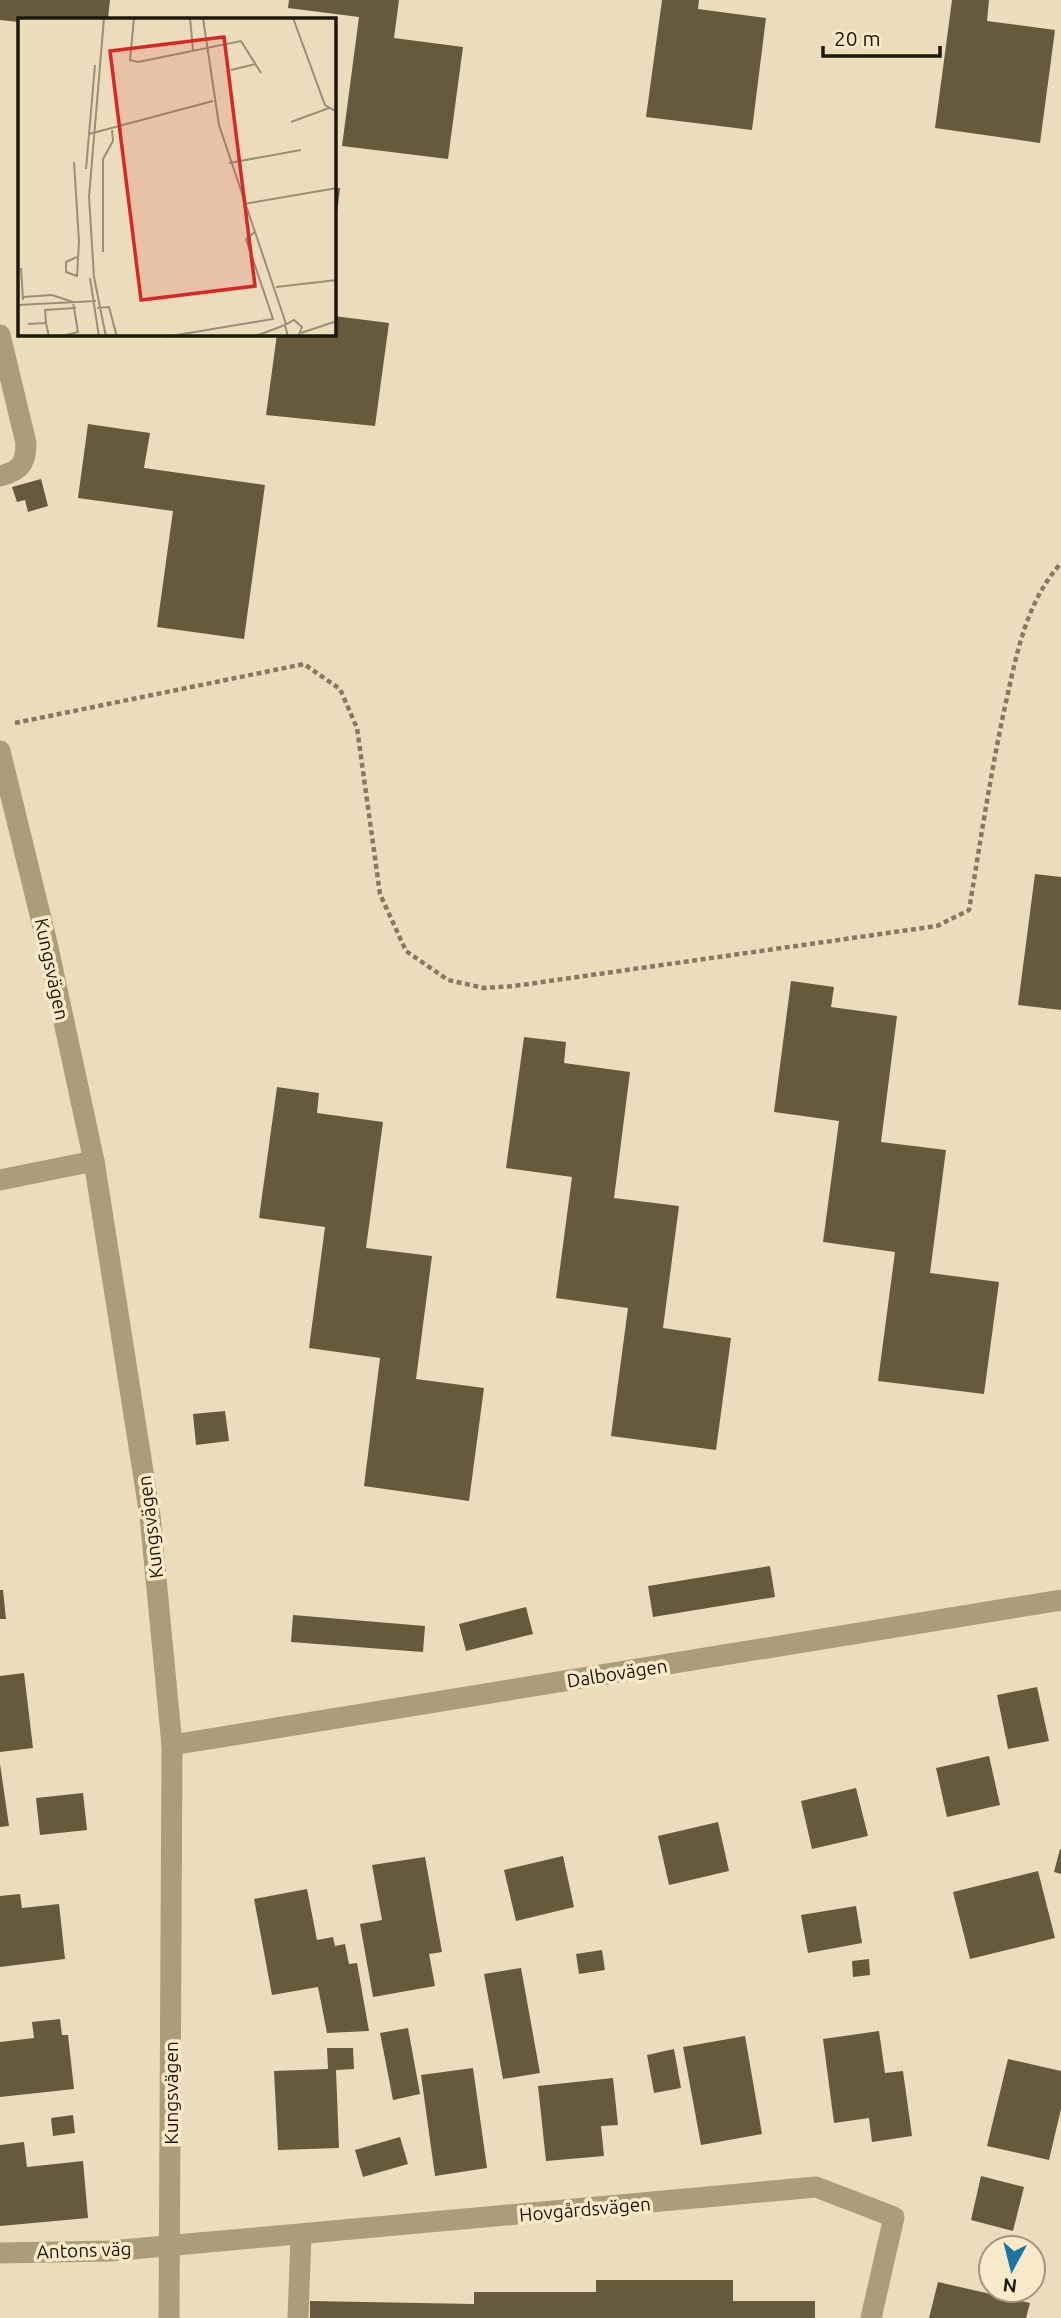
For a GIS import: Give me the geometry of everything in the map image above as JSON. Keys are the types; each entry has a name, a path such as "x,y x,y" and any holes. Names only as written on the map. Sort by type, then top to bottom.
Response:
{"street":[{"path":"0,334 26,443 26,460 16,472 0,476"},
{"name":"Kungsvägen","path":"1,758 94,1161 148,1503 172,1745 169,2318"},
{"path":"0,1180 94,1161"},
{"name":"Dalbovägen","path":"172,1745 1061,1600"},
{"name":"Hovgårdsvägen","path":"168,2245 816,2187 894,2217 871,2318"},
{"path":"298,2318 301,2235"},
{"name":"Antons väg","path":"0,2253 110,2251 168,2245"}],"path":[{"path":"13,723 304,664 340,689 357,728 380,894 407,951 448,980 484,988 937,926 969,911 992,766 1023,628 1048,577 1061,563"}],"building":[{"path":"0,0 110,0 108,18 18,18 18,22 0,20"},
{"path":"289,0 399,0 394,38 463,47 448,159 342,146 359,17 288,8"},
{"path":"662,0 699,0 698,9 766,18 752,130 646,117"},
{"path":"952,0 989,0 987,21 1055,30 1040,143 935,128"},
{"path":"336,188 340,188 336,222"},
{"path":"336,316 389,323 375,426 266,415 277,336 336,336"},
{"path":"88,424 150,433 144,468 265,485 244,639 157,627 173,511 78,498"},
{"path":"41,479 48,506 28,512 25,500 17,502 12,487"},
{"path":"1035,874 1061,877 1061,1010 1018,1005"},
{"path":"791,981 834,987 831,1007 897,1016 881,1142 946,1150 930,1273 999,1282 984,1394 878,1381 895,1252 823,1242 839,1121 774,1112"},
{"path":"524,1037 566,1042 564,1063 630,1072 614,1198 679,1206 663,1328 731,1338 716,1450 611,1436 628,1308 556,1298 572,1177 506,1168"},
{"path":"277,1087 319,1093 317,1113 383,1122 366,1248 432,1256 416,1379 484,1388 469,1501 364,1486 380,1358 309,1348 325,1227 259,1218"},
{"path":"225,1411 229,1441 196,1445 193,1414"},
{"path":"770,1566 775,1597 653,1617 648,1586"},
{"path":"0,1590 3,1590 6,1619 0,1619"},
{"path":"526,1607 533,1634 466,1651 459,1624"},
{"path":"293,1615 425,1626 423,1652 291,1642"},
{"path":"24,1673 33,1748 0,1752 0,1676"},
{"path":"1037,1687 1049,1741 1008,1749 997,1695"},
{"path":"989,1756 1000,1805 947,1817 936,1768"},
{"path":"0,1764 9,1826 0,1827"},
{"path":"856,1788 868,1836 812,1849 801,1801"},
{"path":"83,1793 87,1830 40,1835 36,1798"},
{"path":"718,1822 729,1871 669,1885 658,1836"},
{"path":"1061,1849 1061,1874 1054,1872"},
{"path":"563,1856 574,1907 516,1921 504,1870"},
{"path":"425,1857 442,1952 429,1954 435,1986 373,1997 360,1924 382,1920 372,1865"},
{"path":"1038,1871 1055,1938 970,1959 953,1892"},
{"path":"307,1889 317,1940 333,1937 335,1946 345,1944 349,1964 357,1963 369,2031 327,2033 318,1987 272,1995 254,1899"},
{"path":"20,1894 22,1908 59,1904 65,1959 0,1967 0,1896"},
{"path":"856,1906 862,1943 808,1953 801,1915"},
{"path":"602,1950 605,1970 579,1974 576,1954"},
{"path":"869,1959 870,1975 853,1977 852,1961"},
{"path":"521,1968 540,2073 503,2079 484,1974"},
{"path":"60,2019 62,2035 68,2035 74,2089 0,2097 0,2042 34,2038 32,2022"},
{"path":"408,2028 420,2094 393,2100 380,2033"},
{"path":"879,2031 885,2073 903,2071 912,2136 872,2142 869,2118 834,2123 823,2039"},
{"path":"745,2036 762,2134 701,2145 683,2047"},
{"path":"327,2048 353,2048 354,2069 336,2070 339,2148 278,2150 274,2071 328,2069"},
{"path":"674,2049 681,2088 654,2093 647,2055"},
{"path":"1008,2059 1061,2071 1061,2109 1049,2160 987,2146"},
{"path":"473,2068 487,2168 435,2176 421,2075"},
{"path":"613,2078 618,2125 601,2126 604,2156 546,2161 538,2086"},
{"path":"73,2115 75,2133 53,2136 51,2118"},
{"path":"400,2137 408,2164 363,2177 355,2150"},
{"path":"24,2142 27,2167 83,2161 88,2218 0,2226 0,2145"},
{"path":"981,2176 1024,2187 1013,2231 971,2220"},
{"path":"596,2280 733,2280 733,2301 815,2301 815,2318 310,2318 310,2301 474,2304 474,2292 596,2292"},
{"path":"938,2282 977,2291 977,2304 1030,2304 1026,2318 929,2318"}]}
